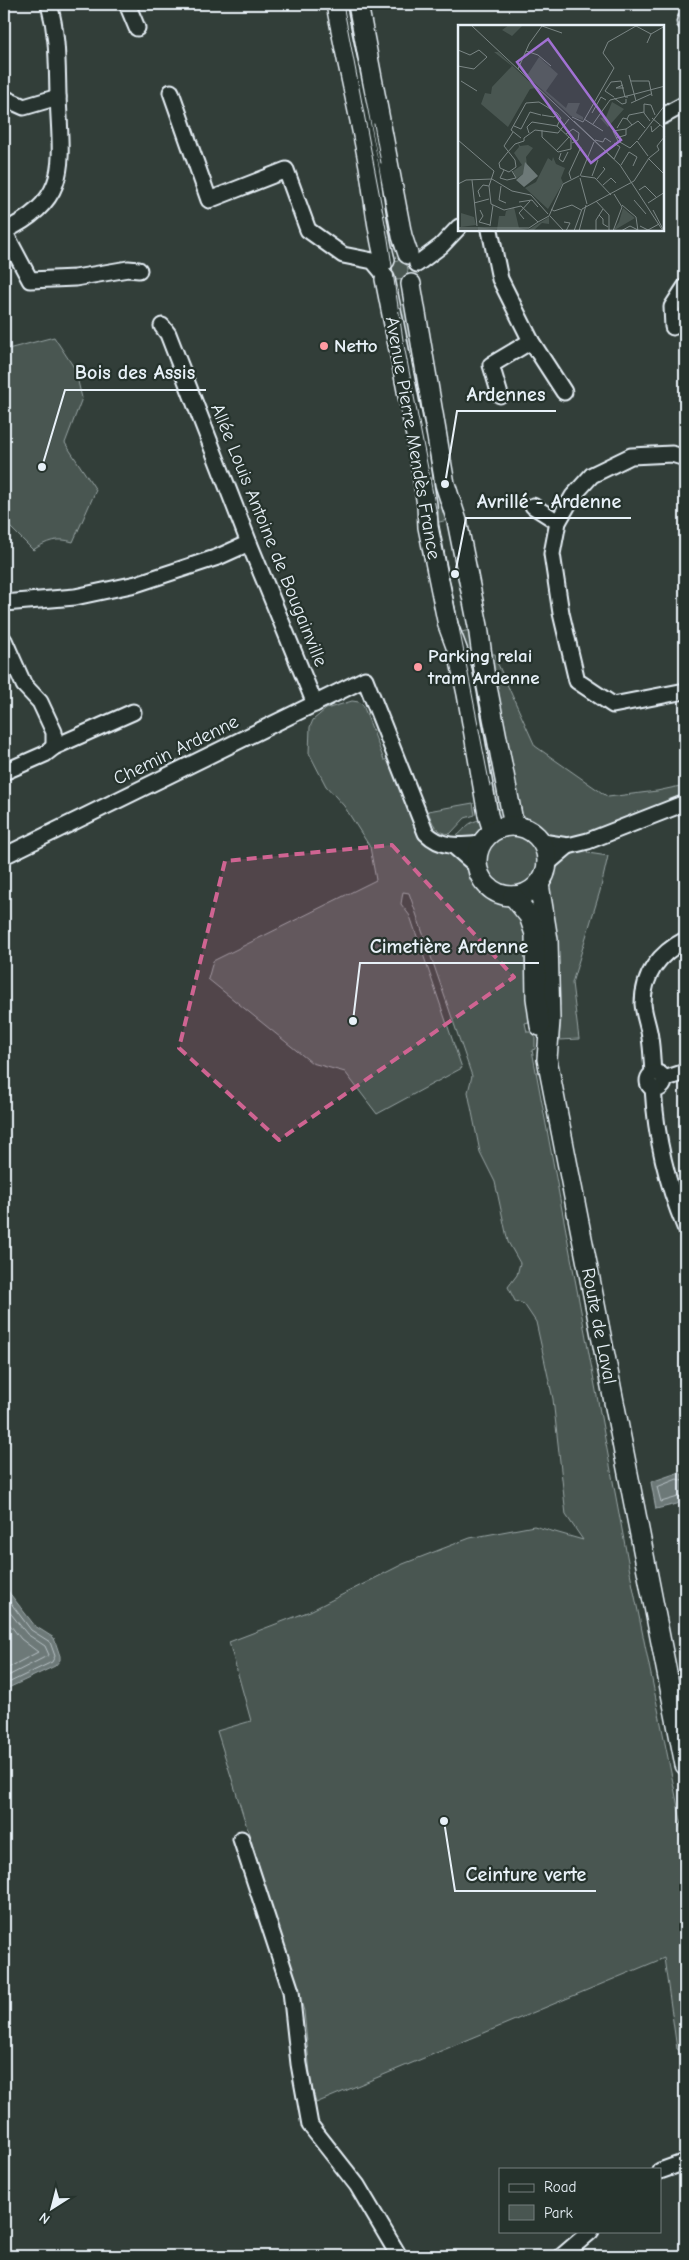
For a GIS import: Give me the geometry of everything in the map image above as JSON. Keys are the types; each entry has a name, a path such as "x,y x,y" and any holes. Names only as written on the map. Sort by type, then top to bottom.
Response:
{"main road":[{"name":"Avenue Pierre Mendès France","path":"336,4 379,222 384,271 417,441 427,505 428,527 448,625 458,652 488,815 487,838"},
{"path":"358,4 402,236 412,259 416,278 411,284 398,287 391,285 384,271 397,252 412,259"},
{"name":"Avenue Pierre Mendès France","path":"411,284 446,484 457,521 514,826"},
{"path":"514,826 528,829 542,842 546,850 548,863 545,874 539,884 529,892 513,896 501,894 490,888 482,879 478,867 478,854 487,838 503,827 514,826"},
{"name":"Route de Laval","path":"539,884 548,940 550,1021 547,1059 685,1765"},
{"path":"513,896 528,916 535,934 536,998 547,1059"}],"street":[{"path":"49,4 57,41 62,153 60,171 44,203 32,216 4,231 30,280 75,278 128,269 139,270"},
{"path":"127,4 137,28"},
{"path":"171,92 209,200 286,170 308,230 343,255 373,262 384,271"},
{"path":"4,98 24,108 58,97"},
{"path":"664,115 685,104"},
{"path":"412,259 440,246 458,228"},
{"path":"490,231 500,279 531,341 564,392"},
{"path":"673,327 672,307 685,287"},
{"name":"Allée Louis Antoine de Bougainville","path":"162,326 168,334 249,543 315,704"},
{"path":"500,395 490,365 531,341"},
{"path":"685,458 672,454 631,456 592,475 573,496 558,522 552,554 561,613 578,681 613,705 685,691"},
{"path":"533,506 558,522"},
{"path":"4,604 75,597 136,584 218,557 249,543"},
{"path":"4,640 24,685 40,702 54,732 54,747"},
{"name":"Chemin Ardenne","path":"4,856 365,679 422,827 436,841 455,847"},
{"path":"4,772 46,754 54,747 133,712"},
{"path":"548,863 568,846 685,803"},
{"path":"455,847 487,838"},
{"path":"542,842 568,846"},
{"path":"455,847 478,867"},
{"path":"685,940 666,951 654,965 645,986 643,1004 657,1080 656,1134 673,1199 685,1227"},
{"path":"657,1080 685,1072"},
{"path":"241,1839 291,1991 299,2064 310,2125 357,2185 398,2256"},
{"path":"662,2170 685,2162"},
{"path":"562,2256 589,2232"}],"highlighted area":[{"path":"392,845 514,977 279,1140 179,1048 225,861"}],"green space":[{"path":"359,43 395,235 387,236 350,45"},
{"path":"398,260 405,263 408,270 405,277 398,280 391,277 388,270 391,263"},
{"path":"407,304 448,520 435,523 394,306"},
{"path":"54,337 75,369 82,398 65,443 96,490 73,542 52,541 33,550 4,521 4,350"},
{"path":"470,630 505,808 492,811 457,633"},
{"path":"488,654 495,654 535,746 608,797 657,791 685,785 685,796 578,837 561,839 548,836 542,828 519,813"},
{"path":"352,701 363,705 384,760 390,759 416,826 465,862 478,891 498,903 511,907 526,924 532,1021 525,1023 527,1032 535,1032 535,1049 532,1050 630,1572 685,1841 685,2052 677,2049 664,1958 316,2103 311,2084 304,2011 217,1731 251,1721 229,1642 310,1611 403,1564 470,1538 534,1526 583,1540 566,1515 553,1399 536,1322 524,1304 515,1301 508,1287 517,1275 520,1263 508,1242 495,1182 480,1152 468,1092 472,1076 409,893 403,892 401,904 410,916 462,1068 377,1114 345,1072 312,1063 208,979 213,961 376,880 370,847 344,806 326,786 309,753 310,727 313,720 326,709"},
{"path":"473,803 475,815 465,818 450,834 441,832 438,829 428,811"},
{"path":"483,819 480,831 473,837 468,839 451,839 471,823"},
{"path":"506,833 518,833 528,837 536,845 540,861 536,877 528,885 518,889 506,889 496,885 488,877 484,867 484,855 488,845 496,837"},
{"path":"586,847 588,853 608,856 600,891 572,983 579,1039 559,1040 561,1019 556,1019 560,1005 558,945 552,931 547,890 558,864 575,850"}],"water":[{"path":"680,1472 685,1480 685,1498 677,1504 656,1509 651,1482"},
{"path":"4,1586 35,1626 54,1638 60,1660 55,1666 4,1690"}],"tram line":[{"path":"343,4 388,239 403,340 490,786"},
{"path":"374,124 381,163"}],"place":[{"name":"Netto","path":"324,346"},
{"name":"Bois des Assis","path":"42,467"},
{"name":"Ardennes","path":"445,484"},
{"name":"Avrillé - Ardenne","path":"455,574"},
{"name":"Parking relai tram Ardenne","path":"418,667"},
{"name":"Cimetière Ardenne","path":"353,1021"},
{"name":"Ceinture verte","path":"444,1821"}]}
